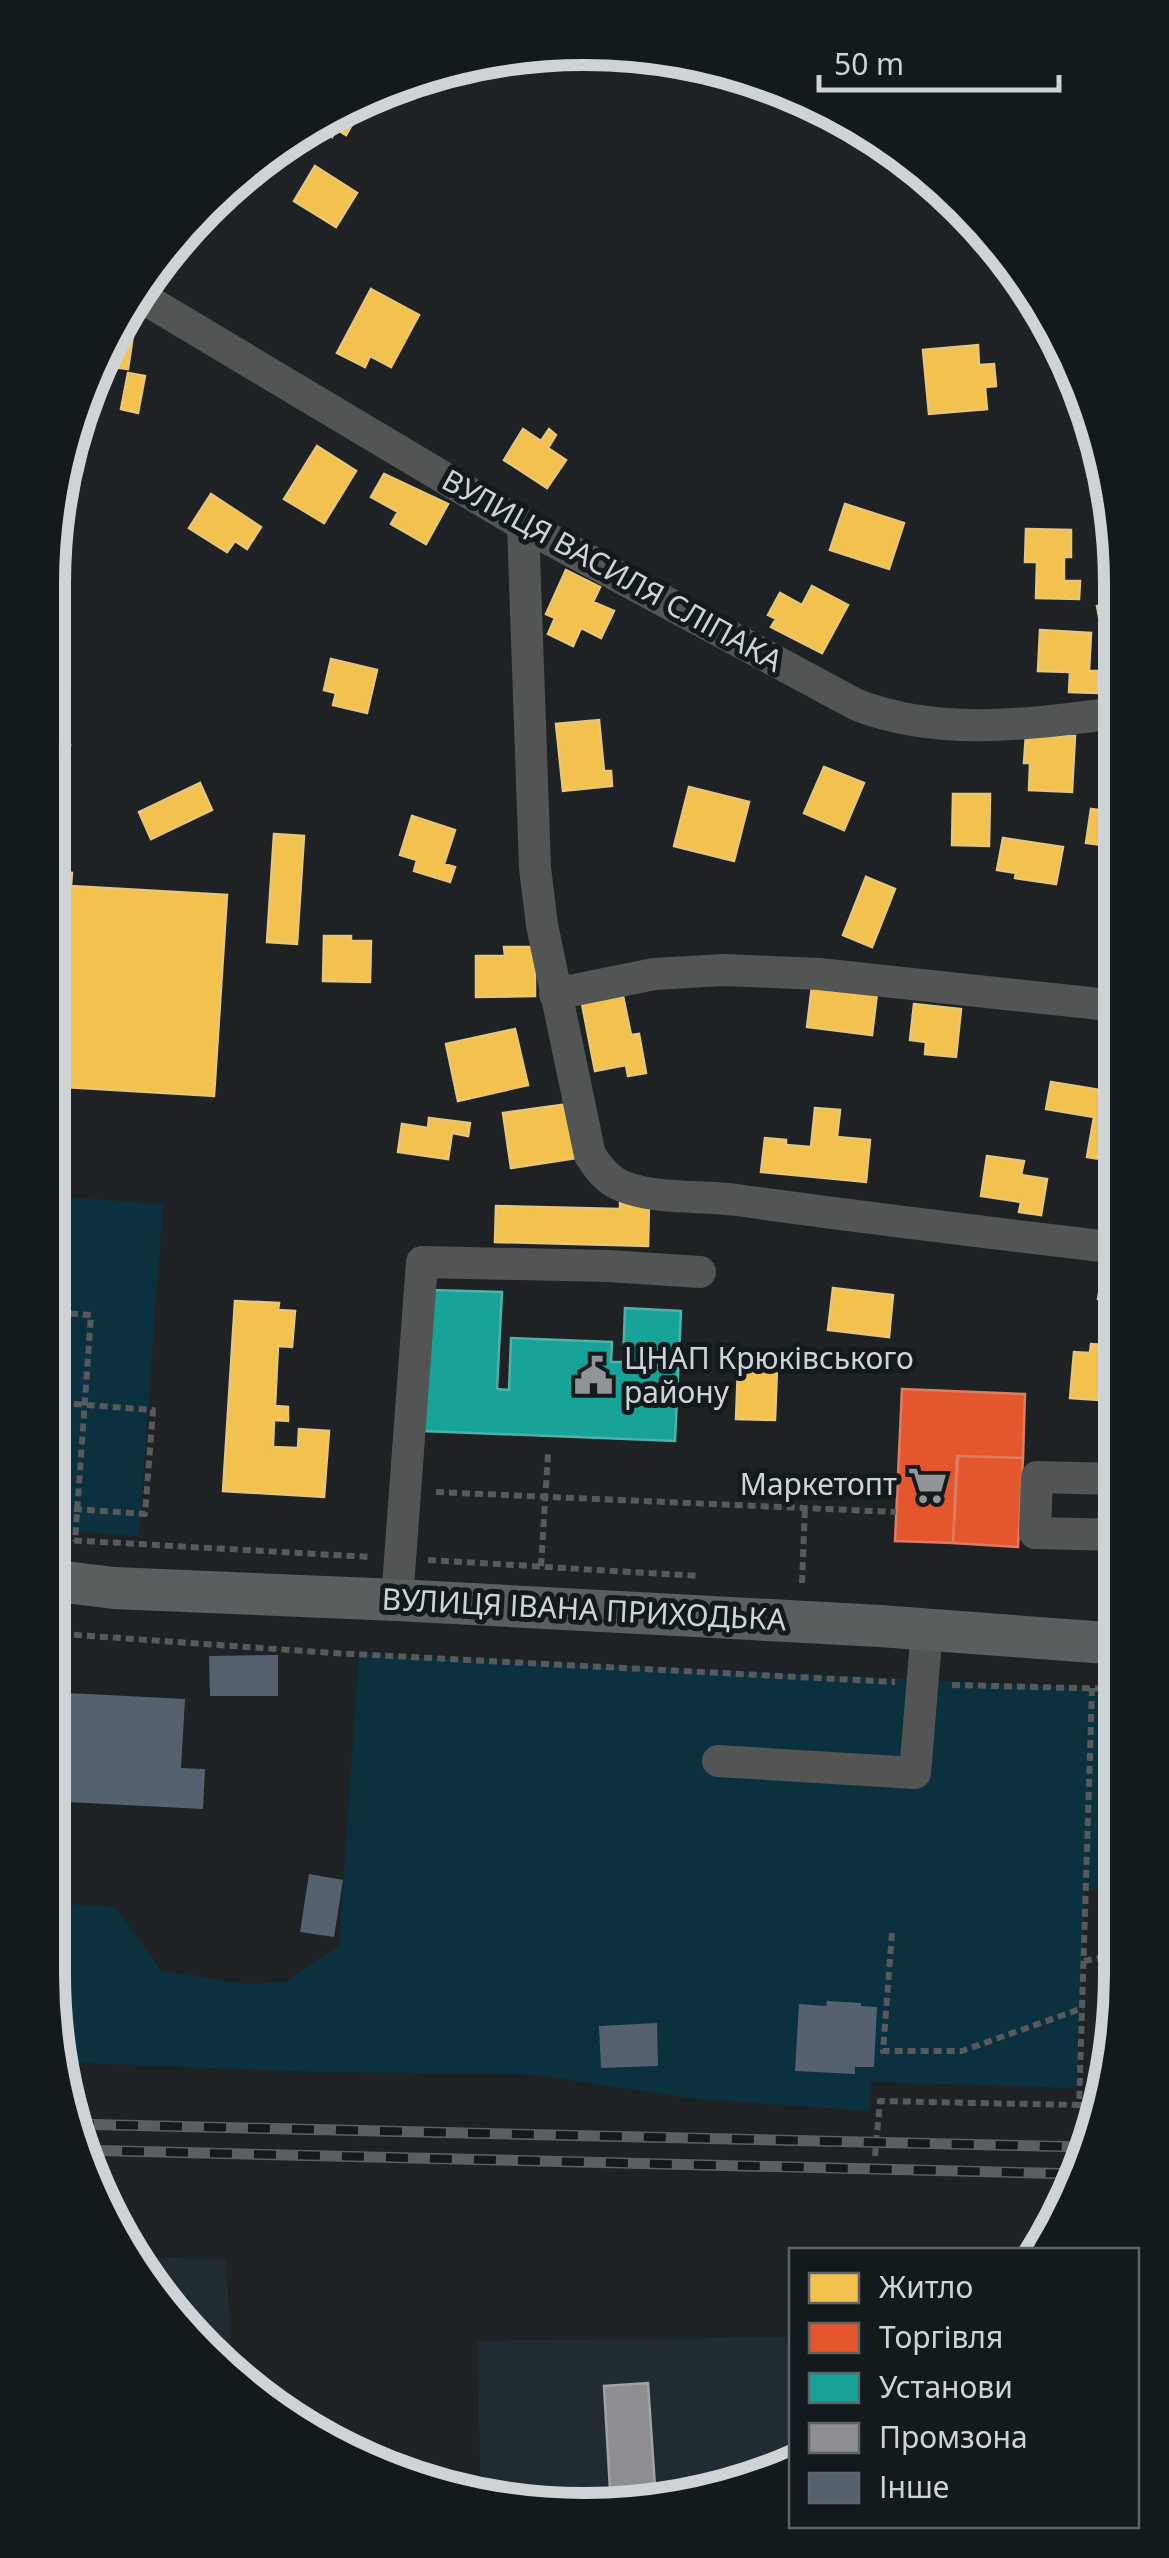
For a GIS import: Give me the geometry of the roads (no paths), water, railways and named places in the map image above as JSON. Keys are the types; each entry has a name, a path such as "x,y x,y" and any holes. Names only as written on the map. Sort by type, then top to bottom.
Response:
{"main road":[{"name":"ВУЛИЦЯ ІВАНА ПРИХОДЬКА","path":"65,1582 210,1594 927,1628 1104,1643"}],"street":[{"name":"ВУЛИЦЯ ВАСИЛЯ СЛІПАКА","path":"149,302 523,525 878,713 924,724 966,726 1104,714"},
{"path":"523,525 535,868 555,994 590,1154 599,1169 622,1186 658,1194 707,1196 1104,1246"},
{"path":"555,994 654,974 724,970 819,974 1104,1005"},
{"path":"397,1600 422,1262 700,1272"},
{"path":"718,1761 914,1773 927,1628"}],"railway":[{"path":"88,2124 1073,2147"},
{"path":"97,2150 1063,2174"}],"place":[{"name":"ЦНАП Крюківського району","path":"594,1376"},
{"name":"Маркетопт","path":"927,1485"}]}
